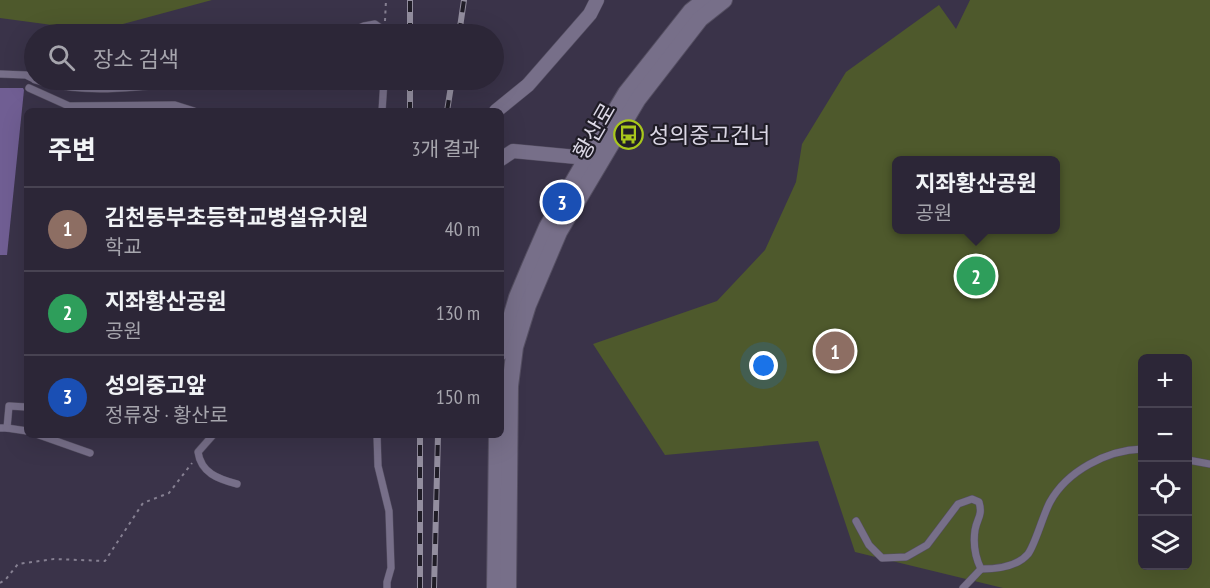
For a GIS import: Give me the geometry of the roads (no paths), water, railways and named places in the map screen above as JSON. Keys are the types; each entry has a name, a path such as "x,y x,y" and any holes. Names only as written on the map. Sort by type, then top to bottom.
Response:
{"street":[{"path":"500,108 528,85 590,14 597,0"},
{"name":"황산로","path":"504,342 517,297 547,227 587,158 626,93 691,11 705,0"},
{"name":"황산로","path":"508,588 510,386 515,347 528,305 559,232 638,99 700,19 724,0"},
{"path":"504,157 513,151 587,158"},
{"path":"495,588 496,438"}],"lane":[{"path":"0,74 24,75"},
{"path":"33,90 69,106 175,105 184,108"},
{"path":"382,108 383,90"},
{"path":"24,407 9,406 3,428 24,431"},
{"path":"48,438 90,453"},
{"path":"209,438 198,452 202,467 218,478 237,484"},
{"path":"377,438 378,466 388,511 391,542 391,567 387,588"},
{"path":"963,588 981,569 994,569 1016,563 1029,553 1050,501 1067,480 1091,463 1115,453 1138,450"},
{"path":"1192,460 1210,464"},
{"path":"856,521 869,545 882,558 906,557 927,545 958,504 972,499 979,502 981,512 975,530 975,558 981,569"}],"railway":[{"path":"410,0 410,24"},
{"path":"460,24 464,0"},
{"path":"410,90 410,108"},
{"path":"447,108 450,90"},
{"path":"420,438 420,588"},
{"path":"434,588 438,438"}],"place":[{"name":"성의중고건너","path":"628,135"},
{"name":"성의중고앞","path":"562,202"},
{"name":"지좌황산공원","path":"976,276"},
{"name":"김천동부초등학교병설유치원","path":"835,351"}]}
